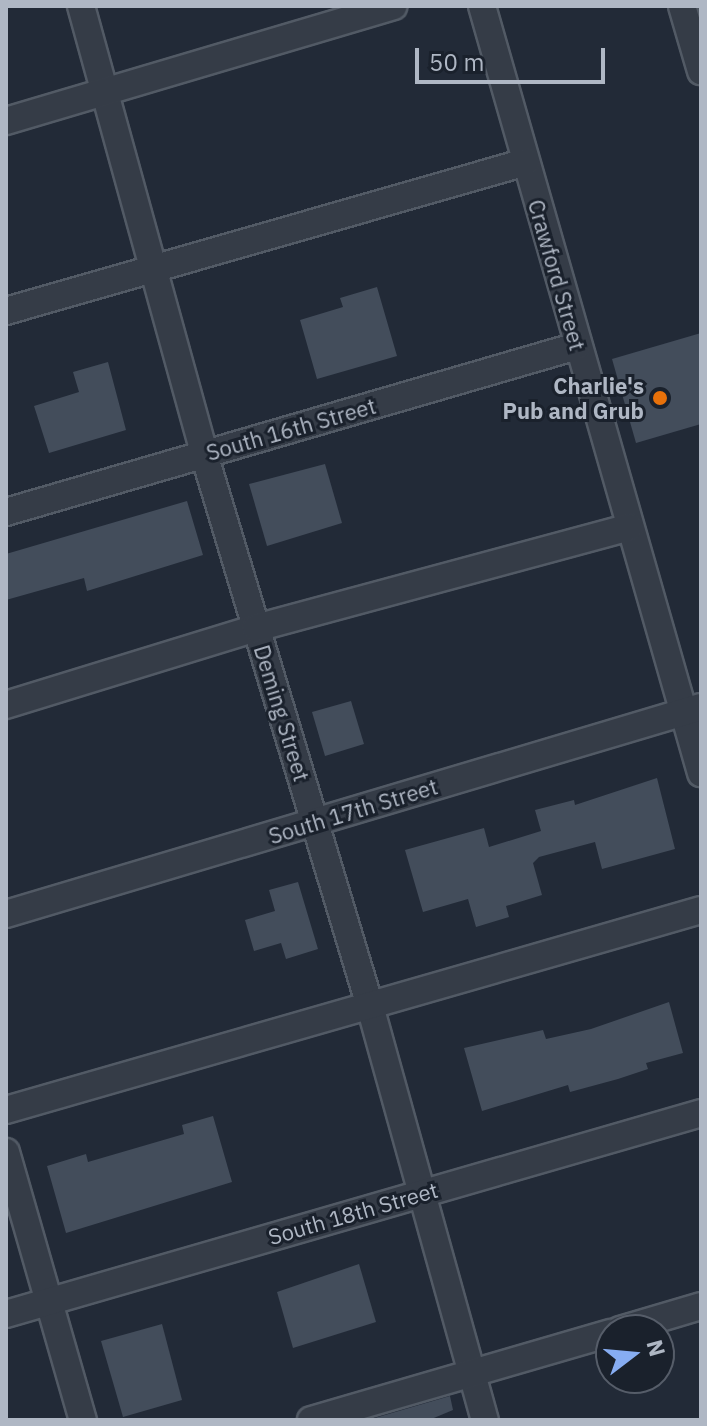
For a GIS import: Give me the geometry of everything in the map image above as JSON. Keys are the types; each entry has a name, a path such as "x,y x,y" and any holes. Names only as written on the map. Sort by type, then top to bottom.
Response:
{"street":[{"name":"Deming Street","path":"81,6 204,454 370,1006 485,1420"},
{"path":"6,121 393,6"},
{"name":"Crawford Street","path":"482,6 630,527 692,710 701,773"},
{"path":"682,6 701,71"},
{"path":"6,311 526,162"},
{"name":"South 16th Street","path":"6,512 577,346"},
{"path":"6,705 256,628 630,527"},
{"name":"South 17th Street","path":"6,914 692,710"},
{"path":"6,1110 701,910"},
{"name":"South 18th Street","path":"6,1314 701,1113"},
{"path":"6,1152 83,1420"},
{"path":"674,1314 701,1306"},
{"path":"311,1420 595,1338"}],"building":[{"path":"377,287 397,356 317,379 300,320 343,307 340,298"},
{"path":"701,333 701,424 636,443 612,359"},
{"path":"108,362 126,430 49,453 34,406 79,392 73,372"},
{"path":"325,464 342,523 267,546 249,484"},
{"path":"187,501 203,555 87,591 84,578 6,600 6,554"},
{"path":"351,701 364,744 325,756 312,712"},
{"path":"657,778 675,849 602,869 595,842 539,857 533,863 542,895 506,906 509,917 476,927 468,899 423,912 405,850 484,828 489,847 541,831 535,810 574,800 575,805"},
{"path":"298,882 318,949 286,959 281,943 254,951 245,920 275,911 269,890"},
{"path":"669,1002 683,1053 646,1063 648,1069 618,1079 570,1092 568,1085 482,1111 464,1048 543,1030 546,1039 591,1029"},
{"path":"213,1116 232,1182 66,1233 47,1166 86,1154 88,1162 184,1134 182,1125"},
{"path":"359,1264 376,1322 293,1348 277,1292"},
{"path":"162,1324 182,1400 123,1417 101,1341"},
{"path":"450,1396 453,1410 429,1420 368,1420"}],"place":[{"name":"Charlie's Pub and Grub","path":"660,398"}]}
